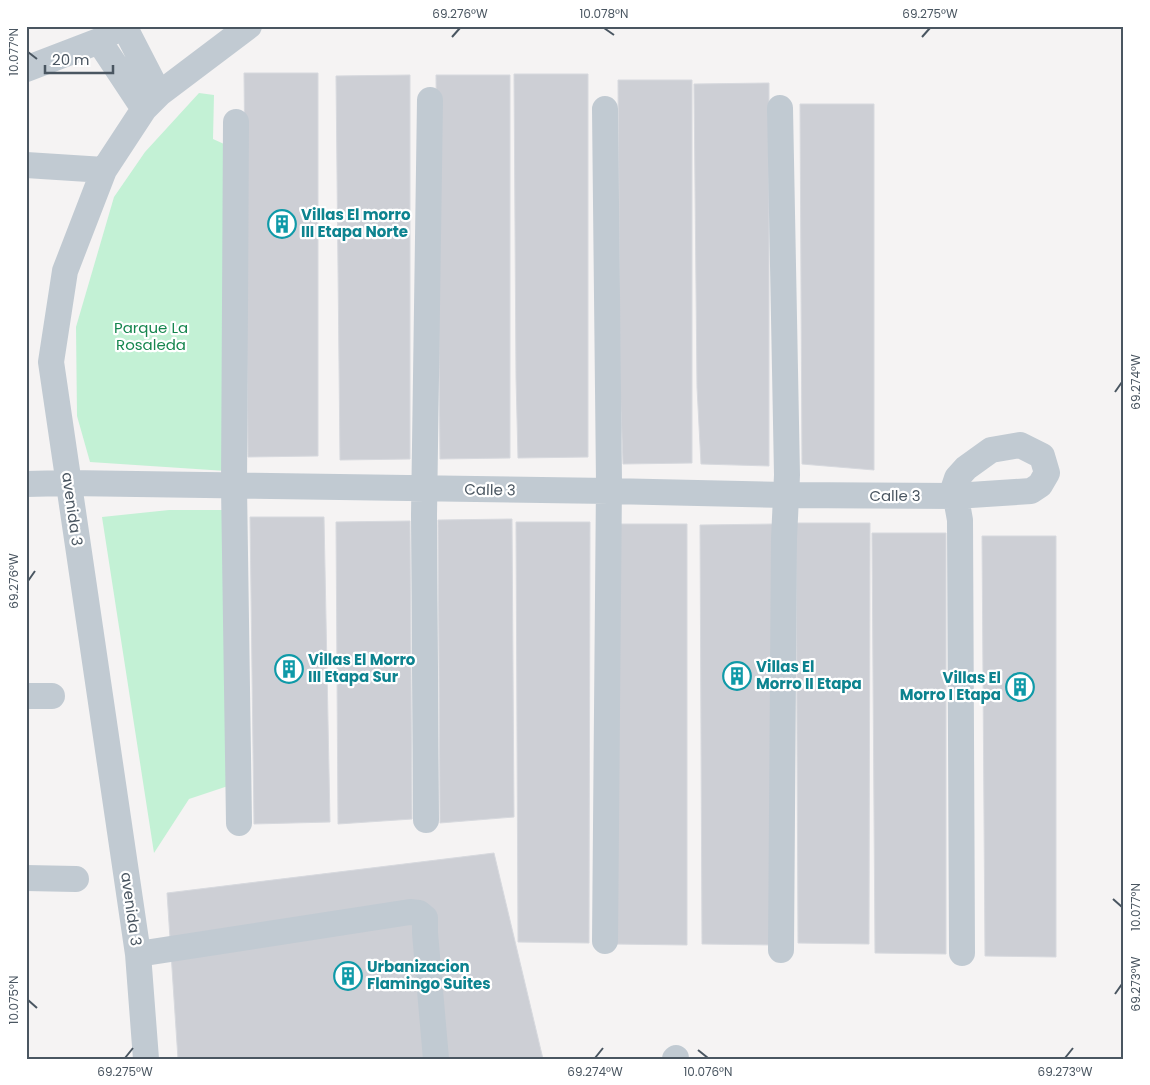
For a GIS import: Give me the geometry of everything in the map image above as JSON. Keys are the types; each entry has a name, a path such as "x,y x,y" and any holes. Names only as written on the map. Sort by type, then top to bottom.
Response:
{"street":[{"path":"26,69 99,41 122,26 152,101"},
{"name":"avenida 3","path":"146,1059 138,954 51,362 65,271 104,170 152,101 248,26"},
{"path":"99,41 152,101"},
{"path":"426,820 424,489 430,100"},
{"path":"780,108 787,475 784,548 781,950"},
{"path":"605,109 609,491 605,941"},
{"path":"236,122 234,486 239,823"},
{"path":"26,166 104,170"},
{"name":"Calle 3","path":"26,484 68,483 955,496 960,520 962,954"},
{"path":"26,878 76,879"},
{"path":"138,954 410,912 419,913 425,918 424,933 436,1059"}],"green space":[{"name":"Parque La Rosaleda","path":"199,93 214,95 213,139 224,144 226,471 90,462 77,416 76,327 114,197 145,152"},
{"path":"169,510 226,510 228,786 189,799 154,853 102,517"}],"building":[{"name":"Villas El morro III Etapa Norte","path":"244,73 318,73 318,456 248,457"},
{"path":"514,74 588,74 588,457 518,458"},
{"path":"410,75 410,459 340,460 336,76"},
{"path":"436,75 510,75 510,458 440,459"},
{"path":"618,80 692,80 692,463 623,464 620,383"},
{"path":"769,83 769,466 701,464 697,387 694,84"},
{"path":"800,104 874,104 874,470 802,464"},
{"name":"Villas El Morro III Etapa Sur","path":"250,517 324,517 330,822 254,824"},
{"path":"512,519 514,817 440,823 438,520"},
{"path":"410,521 412,819 338,824 336,522"},
{"path":"516,522 590,522 589,943 518,942"},
{"path":"796,523 870,523 869,944 798,943"},
{"path":"613,524 687,524 687,945 615,944"},
{"name":"Villas El Morro II Etapa","path":"774,524 773,945 702,944 700,525"},
{"name":"Villas El Morro I Etapa","path":"872,533 946,533 946,954 875,953"},
{"name":"Villas El Morro I Etapa","path":"982,536 1056,536 1056,957 985,956"},
{"name":"Urbanizacion Flamingo Suites","path":"494,853 543,1059 178,1059 167,893"}],"place":[{"name":"Villas El morro III Etapa Norte","path":"282,224"},
{"name":"Villas El Morro III Etapa Sur","path":"289,669"},
{"name":"Villas El Morro II Etapa","path":"737,676"},
{"name":"Villas El Morro I Etapa","path":"1020,687"},
{"name":"Urbanizacion Flamingo Suites","path":"348,976"}]}
